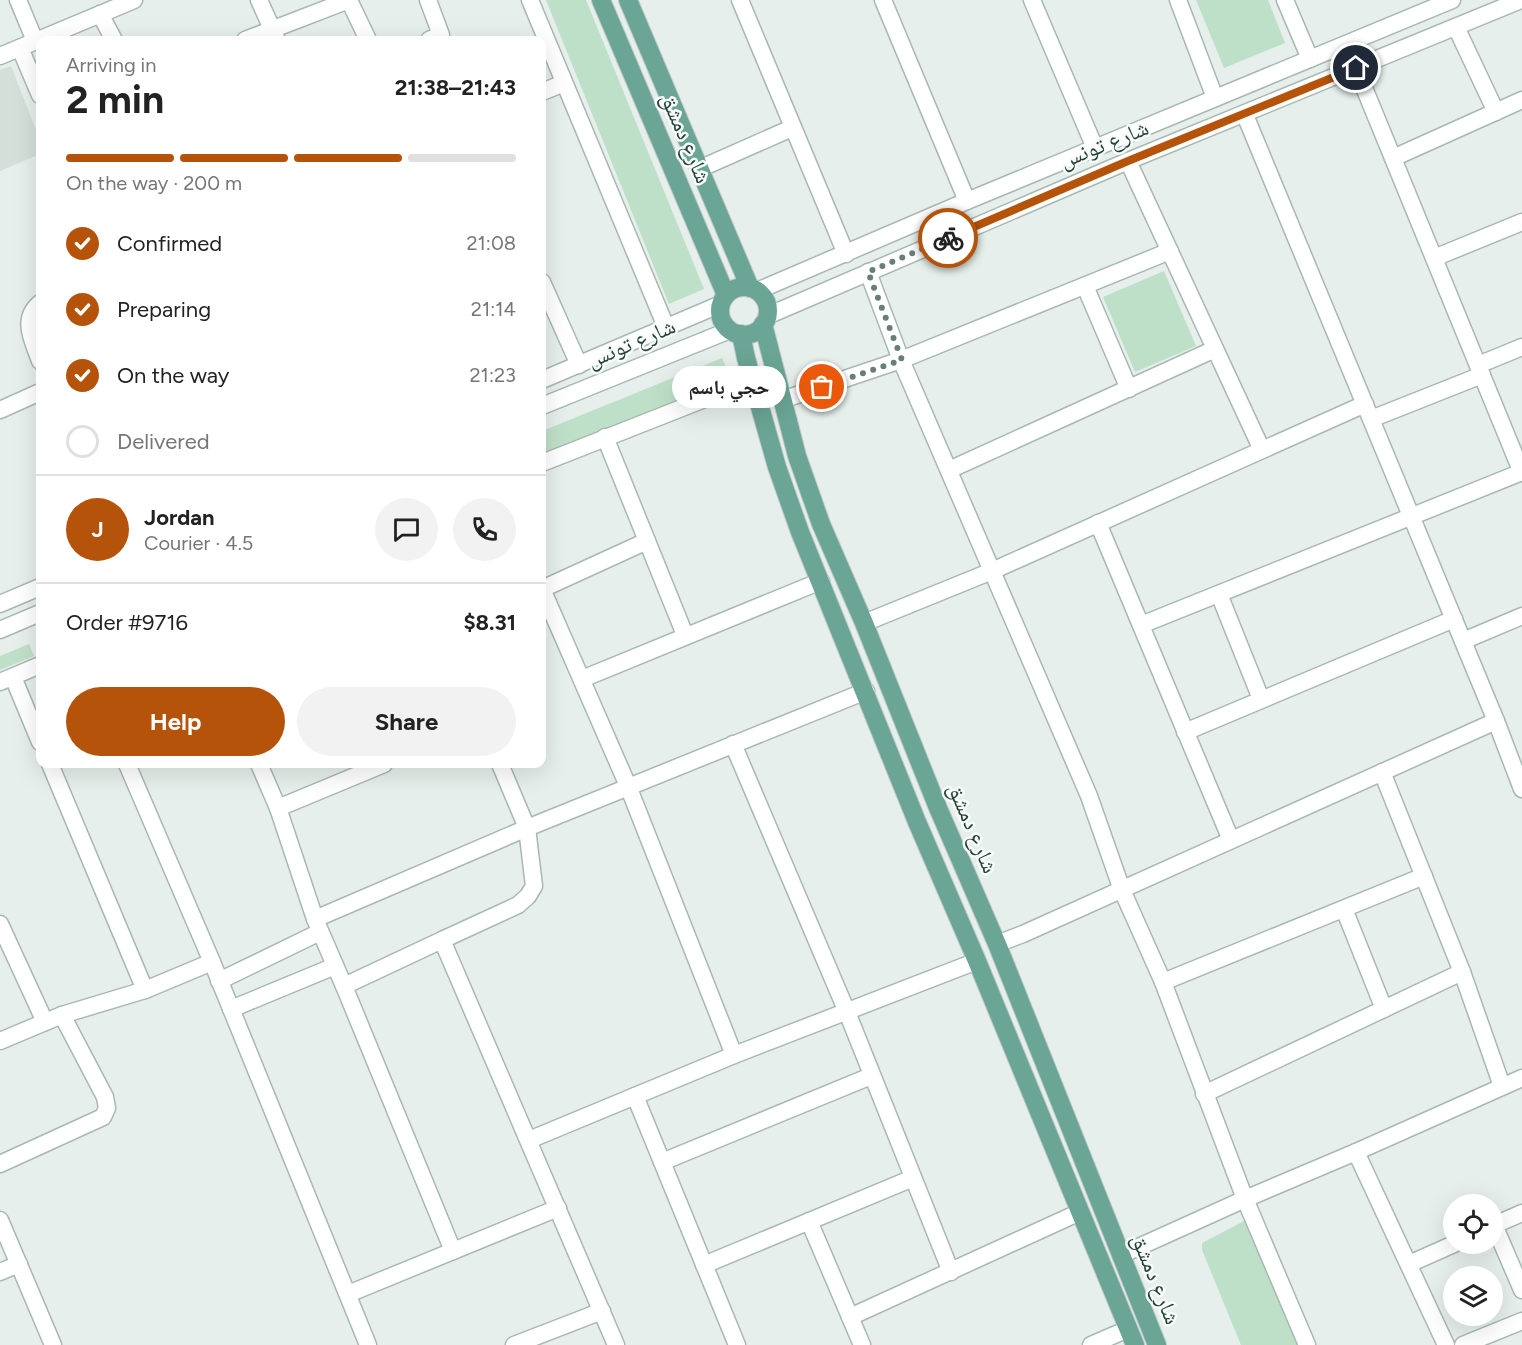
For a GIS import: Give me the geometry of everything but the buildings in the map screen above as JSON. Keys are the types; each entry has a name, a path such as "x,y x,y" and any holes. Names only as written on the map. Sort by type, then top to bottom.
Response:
{"main road":[{"name":"شارع دمشق","path":"601,0 723,300"},
{"name":"شارع دمشق","path":"628,0 699,169 754,290"},
{"path":"737,288 754,290 766,302 765,320 754,332 736,332 721,319 723,300 737,288"},
{"name":"شارع دمشق","path":"765,320 783,400 808,491 938,808 997,944 1157,1345"},
{"name":"شارع دمشق","path":"736,332 753,380 784,489 917,822 977,961 1132,1337"}],"street":[{"path":"18,0 36,78"},
{"path":"259,0 275,35 350,0 366,36"},
{"path":"428,0 437,36"},
{"path":"530,0 545,36"},
{"path":"740,0 846,254"},
{"path":"883,0 967,201"},
{"path":"1032,0 1095,148"},
{"path":"1178,0 1215,98"},
{"path":"1285,0 1310,59"},
{"name":"شارع تونس","path":"754,290 846,254 967,201 1366,36 1434,3 1452,0"},
{"name":"شارع تونس","path":"765,320 868,272 1128,161 1521,0"},
{"path":"47,36 126,2"},
{"path":"100,14 112,36"},
{"path":"1456,27 1496,112"},
{"path":"1366,36 1377,60"},
{"path":"546,39 666,327"},
{"path":"0,56 36,41"},
{"path":"1141,625 1522,472 1356,68"},
{"path":"546,90 564,83"},
{"path":"1393,158 1522,100"},
{"path":"1245,115 1519,772 1522,789"},
{"path":"699,169 792,128"},
{"path":"1128,161 1262,450"},
{"path":"1434,258 1522,222"},
{"path":"783,400 902,360 1170,251"},
{"path":"868,272 902,360 1089,796 1122,890 1162,982 1245,1199 1307,1345"},
{"path":"1085,286 1129,389"},
{"path":"546,291 579,365"},
{"name":"شارع تونس","path":"546,378 723,300"},
{"path":"36,306 28,325 36,349"},
{"name":"شارع تونس","path":"546,404 736,332"},
{"path":"864,623 992,570 1262,450 1480,370 1522,347"},
{"path":"949,471 1215,350"},
{"path":"546,461 753,380"},
{"path":"0,410 36,394"},
{"path":"605,437 685,635"},
{"path":"1098,523 1231,840"},
{"path":"546,587 647,541"},
{"path":"582,679 685,635 821,582"},
{"path":"0,604 36,589"},
{"path":"1219,594 1262,699"},
{"path":"546,598 628,786 734,1055"},
{"path":"0,630 36,615"},
{"path":"1463,641 1522,616"},
{"path":"1185,732 1454,619"},
{"path":"36,667 7,679 36,734"},
{"path":"219,981 317,926 526,828 866,691"},
{"path":"997,944 1496,721"},
{"path":"733,744 847,1012 951,1272"},
{"path":"52,768 145,990"},
{"path":"129,768 212,962 368,1345"},
{"path":"261,768 278,808 317,926 453,1251"},
{"path":"278,808 371,768"},
{"path":"344,986 518,905 528,896 534,886 526,828 502,768"},
{"path":"1382,772 1462,972 1502,1086"},
{"path":"1162,982 1424,876"},
{"path":"1344,909 1384,1009"},
{"path":"1,930 45,1022"},
{"path":"442,940 616,1345"},
{"path":"529,1140 734,1055 977,961"},
{"path":"0,1041 62,1015 145,990 212,962"},
{"path":"231,1009 335,966"},
{"path":"1204,1094 1462,972"},
{"path":"0,1164 103,1117 107,1108 105,1096 62,1015"},
{"path":"662,1162 871,1076"},
{"path":"1121,1256 1522,1078"},
{"path":"635,1096 737,1345"},
{"path":"1356,1152 1446,1345"},
{"path":"704,1265 913,1178"},
{"path":"348,1294 558,1208"},
{"path":"850,1317 1080,1212"},
{"path":"1503,1222 1522,1213"},
{"path":"0,1220 53,1345"},
{"path":"809,1221 862,1345"},
{"path":"1503,1248 1522,1290"},
{"path":"1409,1264 1443,1249"},
{"path":"0,1272 19,1264"},
{"path":"514,1345 602,1311"},
{"path":"1463,1345 1522,1321"},
{"path":"1091,1345 1132,1337"}],"shaded area":[{"path":"11,66 36,130 36,156 0,171 0,70"}],"green space":[{"path":"546,0 586,0 704,289 669,304"},
{"path":"1196,0 1268,0 1285,43 1224,68"},
{"path":"1164,271 1196,346 1135,372 1103,297"},
{"path":"722,358 731,379 546,454 546,429"},
{"path":"29,644 34,656 0,670 0,656"},
{"path":"1246,1220 1306,1345 1241,1345 1202,1250 1202,1243"}],"way so far":[{"path":"822,387 902,360 868,272 948,238"}],"place":[{"name":"حجي باسم","path":"822,387"}],"route":[{"path":"948,238 1128,161 1356,68"}]}
